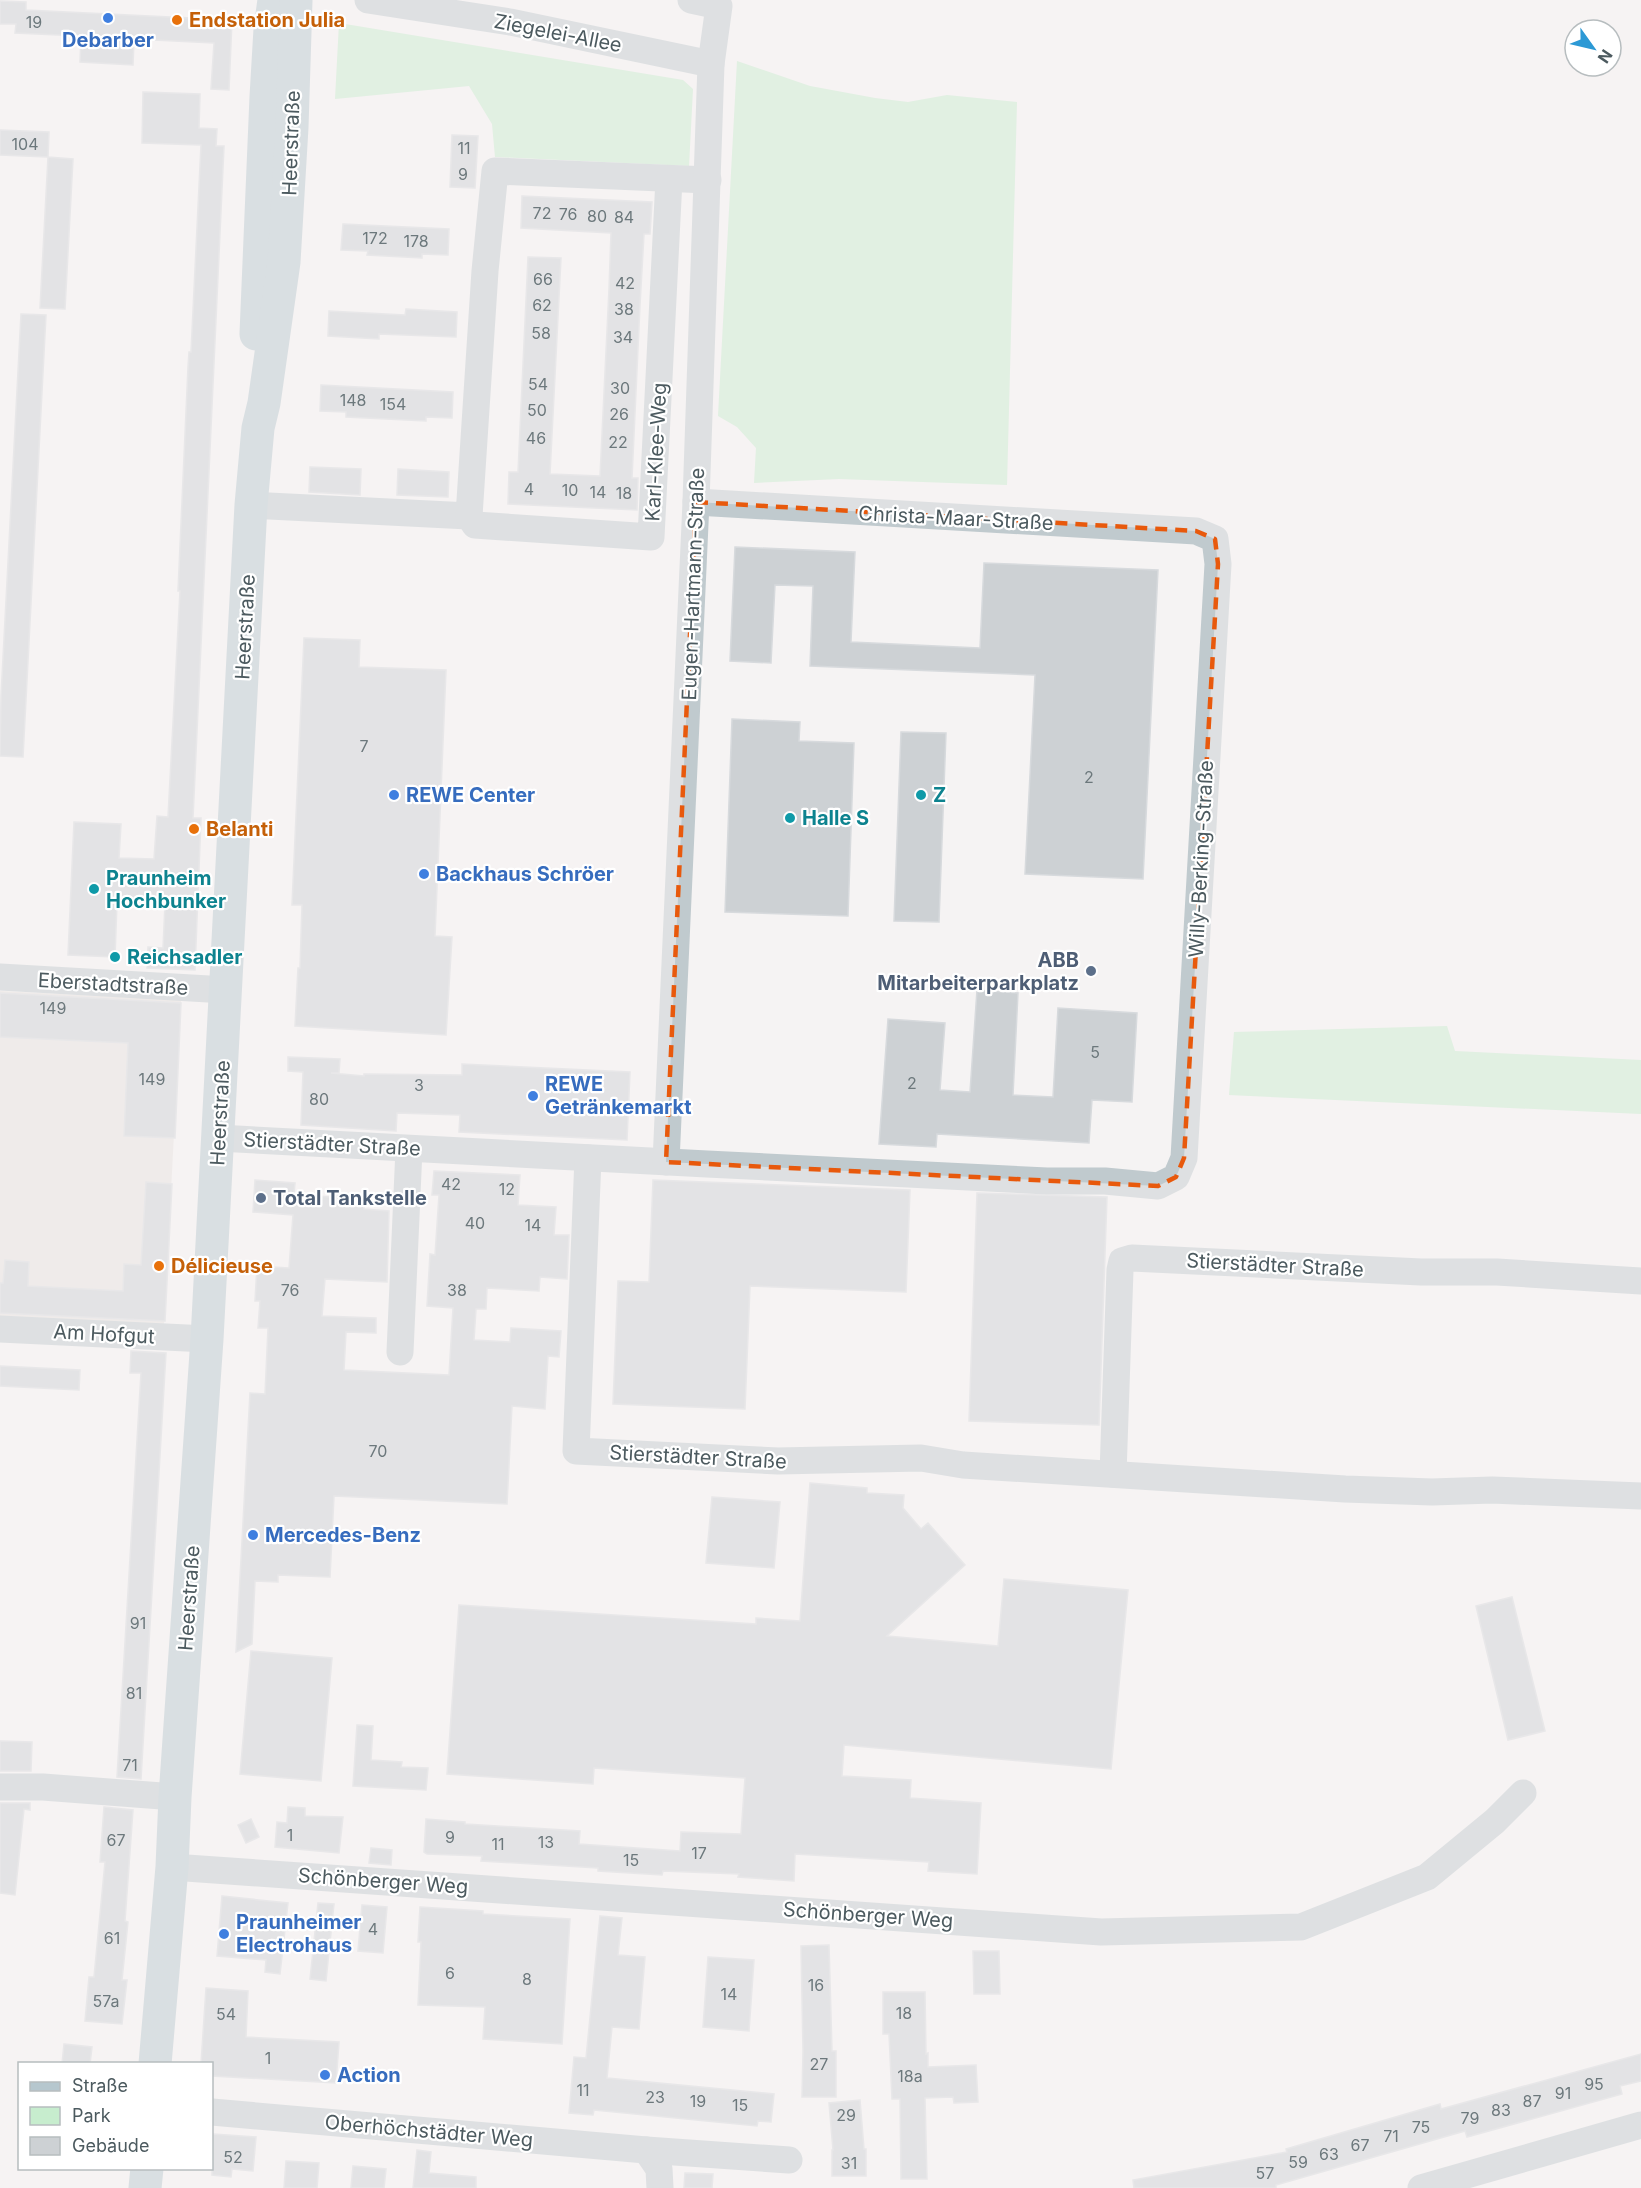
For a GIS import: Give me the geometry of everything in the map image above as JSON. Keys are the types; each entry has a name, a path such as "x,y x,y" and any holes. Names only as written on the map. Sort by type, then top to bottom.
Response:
{"main road":[{"name":"Heerstraße","path":"258,428 253,391 266,97 274,0"},
{"name":"Heerstraße","path":"155,2062 172,1867 174,1797 207,1339 251,505 258,428 264,403 284,262 292,128 296,0"},
{"path":"145,2188 147,2170"}],"street":[{"name":"Ziegelei-Allee","path":"368,0 510,22 711,64"},
{"name":"Eugen-Hartmann-Straße","path":"666,1162 696,502 711,64 719,6 691,0"},
{"path":"469,516 495,171 708,180"},
{"name":"Karl-Klee-Weg","path":"251,505 469,516 475,525 651,537 669,179"},
{"name":"Christa-Maar-Straße","path":"696,502 1196,531 1215,539"},
{"name":"Willy-Berking-Straße","path":"1176,1177 1184,1158 1185,1148 1218,564 1215,539"},
{"name":"Eberstadtstraße","path":"0,977 226,990"},
{"name":"Stierstädter Straße","path":"218,1138 1047,1181 1106,1181 1158,1186 1176,1177"},
{"path":"400,1352 409,1149"},
{"name":"Stierstädter Straße","path":"588,1158 576,1451 778,1461 921,1458 963,1465 1345,1489 1432,1492 1492,1490 1641,1496"},
{"name":"Stierstädter Straße","path":"1113,1474 1122,1261 1132,1258 1421,1272 1497,1272 1641,1281"},
{"name":"Am Hofgut","path":"0,1329 207,1339"},
{"path":"0,1787 43,1787 174,1797"},
{"name":"Schönberger Weg","path":"172,1867 1101,1932 1301,1927 1427,1877 1495,1821 1523,1793"},
{"name":"Oberhöchstädter Weg","path":"213,2112 646,2150 789,2160"},
{"path":"1421,2188 1641,2124"},
{"path":"646,2150 659,2169 660,2188"}],"highlighted area":[{"path":"696,502 1196,531 1215,539 1218,564 1184,1158 1176,1177 1158,1186 666,1162"}],"shaded area":[{"path":"0,991 181,1000 164,1324 0,1316"}],"green space":[{"path":"339,23 683,80 693,89 689,166 495,157 492,124 469,86 335,99"},
{"path":"737,61 810,86 875,98 908,102 947,95 1017,102 1007,485 839,479 754,483 756,448 737,427 718,416"},
{"path":"1447,1026 1455,1051 1641,1060 1641,1114 1229,1095 1234,1032"}],"building":[{"path":"0,1 26,2 26,10 232,20 229,90 211,89 214,43 134,39 133,65 80,62 81,36 15,33 16,24 0,24"},
{"path":"143,92 200,94 199,128 217,129 216,146 224,146 193,818 201,818 195,970 147,968 148,947 163,948 165,904 117,902 115,957 68,955 74,822 121,824 119,858 154,859 157,816 168,817 180,591 178,591 188,367 189,352 191,352 201,145 142,143"},
{"path":"0,130 49,132 48,157 0,155"},
{"path":"452,135 478,136 475,188 450,187"},
{"path":"48,157 73,159 65,309 40,308"},
{"path":"522,196 652,202 650,234 644,234 640,305 632,478 638,478 637,510 508,504 509,472 518,472 528,257 561,258 550,474 600,476 609,289 611,233 521,228"},
{"path":"343,224 449,229 448,255 422,254 422,258 367,255 368,251 341,250"},
{"path":"406,309 457,312 456,337 379,334 379,339 328,336 329,311 405,315"},
{"path":"21,314 46,315 23,757 0,756 1,696"},
{"path":"321,385 453,392 452,418 426,417 426,421 346,417 346,412 320,411"},
{"path":"310,467 361,469 360,495 309,492"},
{"path":"398,469 449,472 448,497 397,495"},
{"path":"735,547 855,552 851,642 980,648 984,563 1158,570 1143,879 1025,874 1035,675 810,666 813,586 775,585 771,663 730,661"},
{"path":"304,638 360,640 359,667 446,670 435,936 452,937 446,1035 295,1026 302,905 292,905"},
{"name":"Halle S","path":"732,719 800,722 799,741 854,743 848,916 725,912"},
{"name":"Z","path":"901,732 946,733 939,922 894,921"},
{"path":"977,990 1018,993 1013,1095 1053,1097 1058,1008 1137,1013 1132,1102 1092,1100 1089,1143 937,1134 936,1147 879,1144 888,1019 945,1023 940,1090 970,1092"},
{"path":"0,993 181,1003 175,1138 124,1136 128,1043 0,1037"},
{"path":"288,1057 340,1059 339,1073 331,1073 364,1076 364,1074 462,1075 462,1064 630,1072 627,1140 459,1132 460,1115 397,1113 396,1131 301,1125 303,1072 288,1071"},
{"path":"434,1171 520,1175 518,1205 556,1207 554,1235 569,1235 567,1279 540,1277 539,1291 487,1288 486,1309 476,1309 474,1340 510,1342 511,1328 561,1331 559,1357 548,1356 545,1409 512,1406 507,1504 334,1496 330,1577 278,1575 278,1582 255,1581 252,1644 236,1652 250,1393 265,1394 268,1328 258,1328 260,1301 255,1301 257,1266 289,1268 293,1215 253,1212 255,1180 295,1183 294,1194 330,1197 330,1192 364,1195 364,1209 389,1211 387,1282 325,1279 322,1316 376,1318 376,1333 346,1332 344,1370 449,1375 453,1308 427,1306 430,1254 435,1255 439,1195 432,1195"},
{"path":"653,1180 910,1190 906,1292 750,1286 745,1409 613,1404 618,1281 649,1282"},
{"path":"146,1182 172,1184 165,1321 0,1313 0,1283 3,1283 5,1260 29,1262 28,1286 123,1291 124,1264 141,1265"},
{"path":"977,1193 1107,1197 1099,1425 969,1421"},
{"path":"131,1351 166,1353 141,1779 117,1777 141,1373 130,1373"},
{"path":"0,1366 80,1370 79,1390 0,1386"},
{"path":"810,1483 867,1488 867,1493 904,1495 903,1508 921,1529 928,1523 965,1565 887,1636 998,1646 1004,1579 1128,1590 1111,1769 844,1745 842,1776 911,1780 910,1798 981,1803 977,1874 928,1871 929,1862 795,1854 794,1881 738,1877 739,1874 663,1871 662,1875 598,1871 598,1868 481,1861 482,1856 424,1852 426,1819 465,1822 465,1824 580,1831 579,1844 680,1851 681,1832 741,1834 745,1778 594,1768 593,1784 447,1774 459,1605 756,1624 756,1618 800,1621"},
{"path":"712,1497 780,1502 774,1568 706,1563"},
{"path":"1512,1597 1545,1731 1508,1740 1476,1606"},
{"path":"251,1651 332,1658 321,1781 240,1774"},
{"path":"357,1725 373,1726 371,1760 402,1762 401,1767 428,1768 426,1790 353,1786"},
{"path":"0,1741 32,1742 31,1771 0,1771"},
{"path":"0,1803 30,1803 30,1810 24,1809 15,1895 0,1893"},
{"path":"104,1807 133,1810 125,1921 128,1922 122,1980 127,1980 122,2024 85,2021 89,1977 94,1977 105,1862 100,1862"},
{"path":"288,1807 305,1808 305,1816 343,1817 339,1853 275,1847 277,1822 287,1823"},
{"path":"251,1819 259,1837 246,1843 238,1825"},
{"path":"371,1848 392,1850 391,1865 369,1863"},
{"path":"222,1896 288,1903 280,1974 265,1972 266,1960 217,1956"},
{"path":"318,1903 334,1904 326,1981 310,1979"},
{"path":"362,1905 387,1907 383,1953 358,1951"},
{"path":"420,1907 483,1911 483,1914 570,1919 562,2044 483,2039 485,2007 418,2005"},
{"path":"600,1916 622,1918 618,1955 645,1957 639,2029 612,2027 607,2078 774,2094 771,2122 758,2121 757,2126 594,2110 593,2115 569,2113 574,2057 586,2058"},
{"path":"829,1945 832,2051 836,2051 836,2097 802,2097 801,1946"},
{"path":"973,1951 999,1951 1000,1994 974,1994"},
{"path":"708,1957 754,1960 749,2031 703,2027"},
{"path":"206,1988 248,1991 246,2037 339,2042 336,2083 213,2076 213,2062 201,2062"},
{"path":"883,1992 925,1992 928,2067 976,2065 978,2102 954,2103 953,2097 925,2098 927,2179 901,2179 900,2099 892,2099 889,2034 883,2034"},
{"path":"64,2044 92,2047 90,2062 62,2062"},
{"path":"1641,2054 1641,2081 1620,2086 1622,2094 1467,2137 1465,2131 1276,2185 1276,2188 1134,2188 1133,2180 1287,2152 1286,2149 1440,2104 1441,2109"},
{"path":"860,2100 864,2149 866,2149 866,2176 832,2176 833,2150 829,2103"},
{"path":"213,2134 256,2137 253,2171 232,2169 231,2177 212,2175"},
{"path":"417,2150 431,2152 429,2173 476,2177 476,2188 413,2188"},
{"path":"286,2161 319,2163 317,2188 284,2188"},
{"path":"353,2166 386,2169 384,2188 351,2188"},
{"path":"685,2173 713,2174 712,2188 684,2188"}],"place":[{"name":"Debarber","path":"108,18"},
{"name":"Endstation Julia","path":"177,20"},
{"name":"REWE Center","path":"394,795"},
{"name":"Z","path":"921,795"},
{"name":"Halle S","path":"790,818"},
{"name":"Belanti","path":"194,829"},
{"name":"Backhaus Schröer","path":"424,874"},
{"name":"Praunheim Hochbunker","path":"94,889"},
{"name":"Reichsadler","path":"115,957"},
{"name":"ABB Mitarbeiterparkplatz","path":"1091,971"},
{"name":"REWE Getränkemarkt","path":"533,1096"},
{"name":"Total Tankstelle","path":"261,1198"},
{"name":"Délicieuse","path":"159,1266"},
{"name":"Mercedes-Benz","path":"253,1535"},
{"name":"Praunheimer Electrohaus","path":"224,1934"},
{"name":"Action","path":"325,2075"}]}
